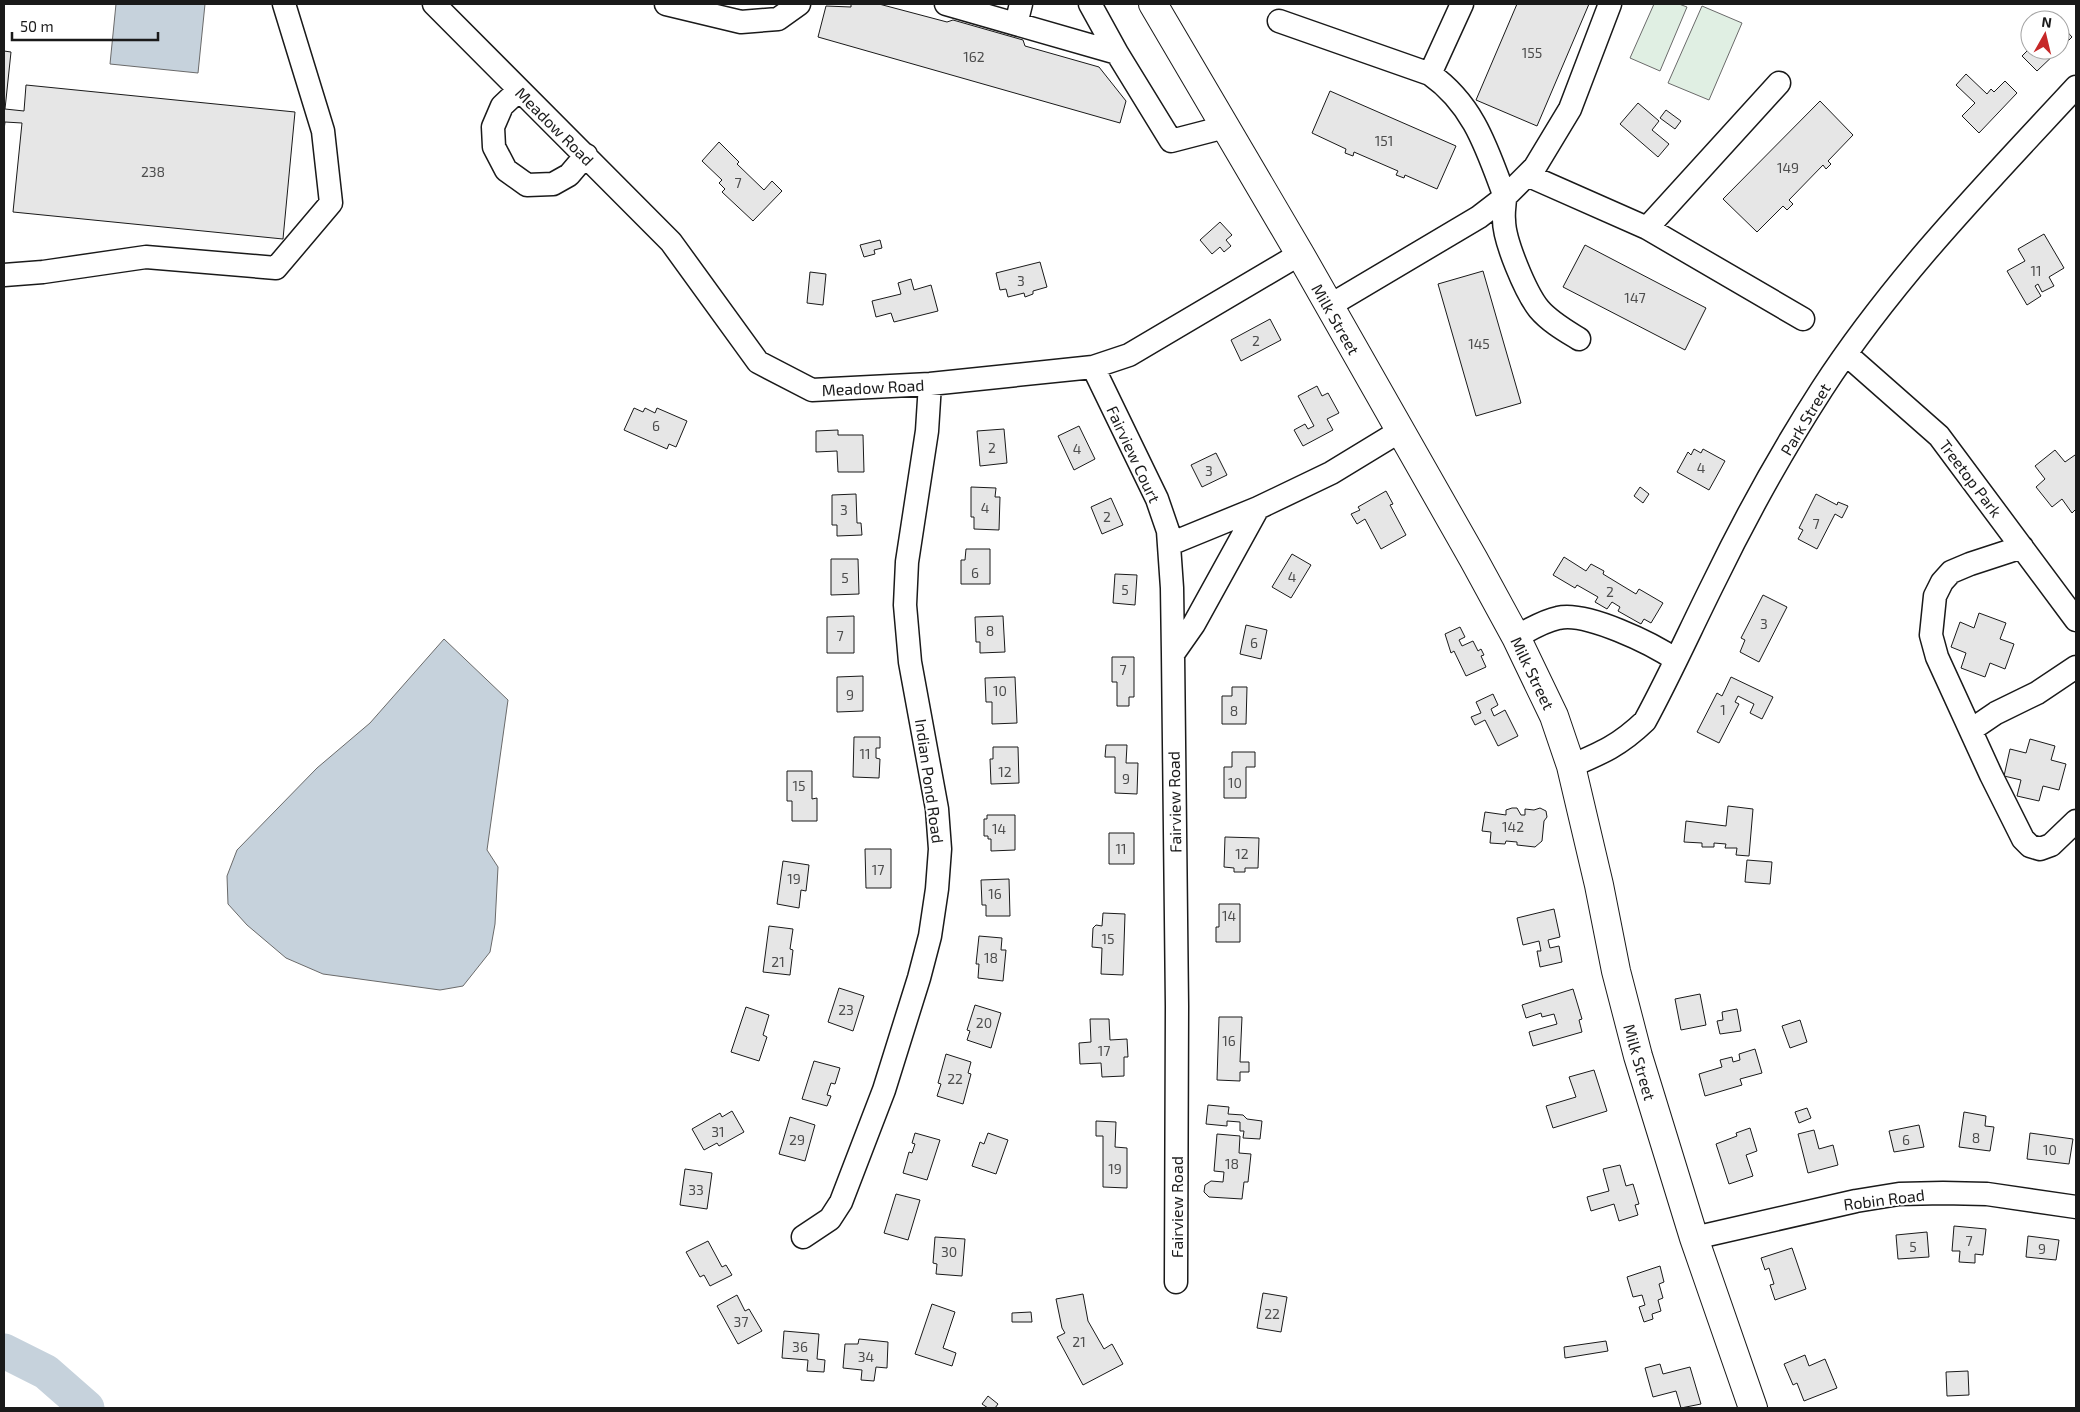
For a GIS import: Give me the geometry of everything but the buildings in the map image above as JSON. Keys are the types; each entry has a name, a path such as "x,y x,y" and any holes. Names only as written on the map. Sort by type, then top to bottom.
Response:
{"main road":[{"name":"Milk Street","path":"1153,4 1300,254 1400,431 1516,637 1554,716 1571,766 1599,885 1626,1014 1694,1238 1753,1408"}],"street":[{"path":"4,275 44,272 146,257 276,268 331,203 324,131 284,4"},
{"name":"Meadow Road","path":"434,4 671,242 758,362 812,390 930,384 1092,367 1129,355 1300,254"},
{"path":"666,4 741,22 778,19 799,4"},
{"path":"1090,4 1117,53 1171,142 1225,127"},
{"path":"1430,74 1462,4"},
{"path":"1329,306 1479,216 1505,197 1535,167 1570,110 1610,4"},
{"path":"959,6 1018,14 1117,53"},
{"path":"1279,21 1430,74 1443,83 1478,128 1505,197 1504,220 1507,238 1529,292 1539,309 1559,327 1579,339"},
{"path":"1646,228 1779,83"},
{"name":"Park Street","path":"1571,766 1601,753 1626,739 1645,720 1714,581 1755,504 1822,390 1846,354 1872,318 1946,229 2076,87"},
{"path":"519,90 502,106 493,126 494,147 506,170 527,185 553,184 569,175 586,155"},
{"path":"1527,175 1646,228 1803,319"},
{"name":"Treetop Park","path":"1846,354 1939,436 2076,620"},
{"name":"Fairview Court","path":"1092,367 1157,499 1168,531 1173,654"},
{"name":"Indian Pond Road","path":"803,1237 830,1219 841,1202 884,1090 919,978 930,936 937,889 940,849 937,809 910,662 906,605 907,562 927,431 930,384"},
{"path":"1170,544 1258,508 1331,473 1400,431"},
{"path":"1173,654 1194,624 1258,508"},
{"path":"2022,547 1951,572 1942,582 1935,596 1931,635 1937,657 1991,775 2016,820 2024,839 2030,846 2040,849 2051,845 2076,821"},
{"path":"1516,637 1559,617 1575,618 1604,626 1649,643 1676,660"},
{"name":"Fairview Road","path":"1173,654 1177,1006 1176,1282"},
{"path":"1971,730 1996,713 2037,693 2076,667"},
{"name":"Robin Road","path":"1694,1238 1856,1201 1899,1194 1987,1194 2076,1207"}],"green space":[{"path":"1654,4 1679,4 1687,7 1660,71 1630,58"},
{"path":"1702,6 1742,23 1709,100 1668,83"}],"shaded area":[{"path":"116,4 205,4 198,73 110,64"},
{"path":"444,639 508,700 487,850 498,867 495,924 490,952 463,986 440,990 323,974 286,958 247,925 228,904 227,876 237,850 317,768 370,723"}],"waterway":[{"path":"4,1351 46,1372 87,1408"}]}
